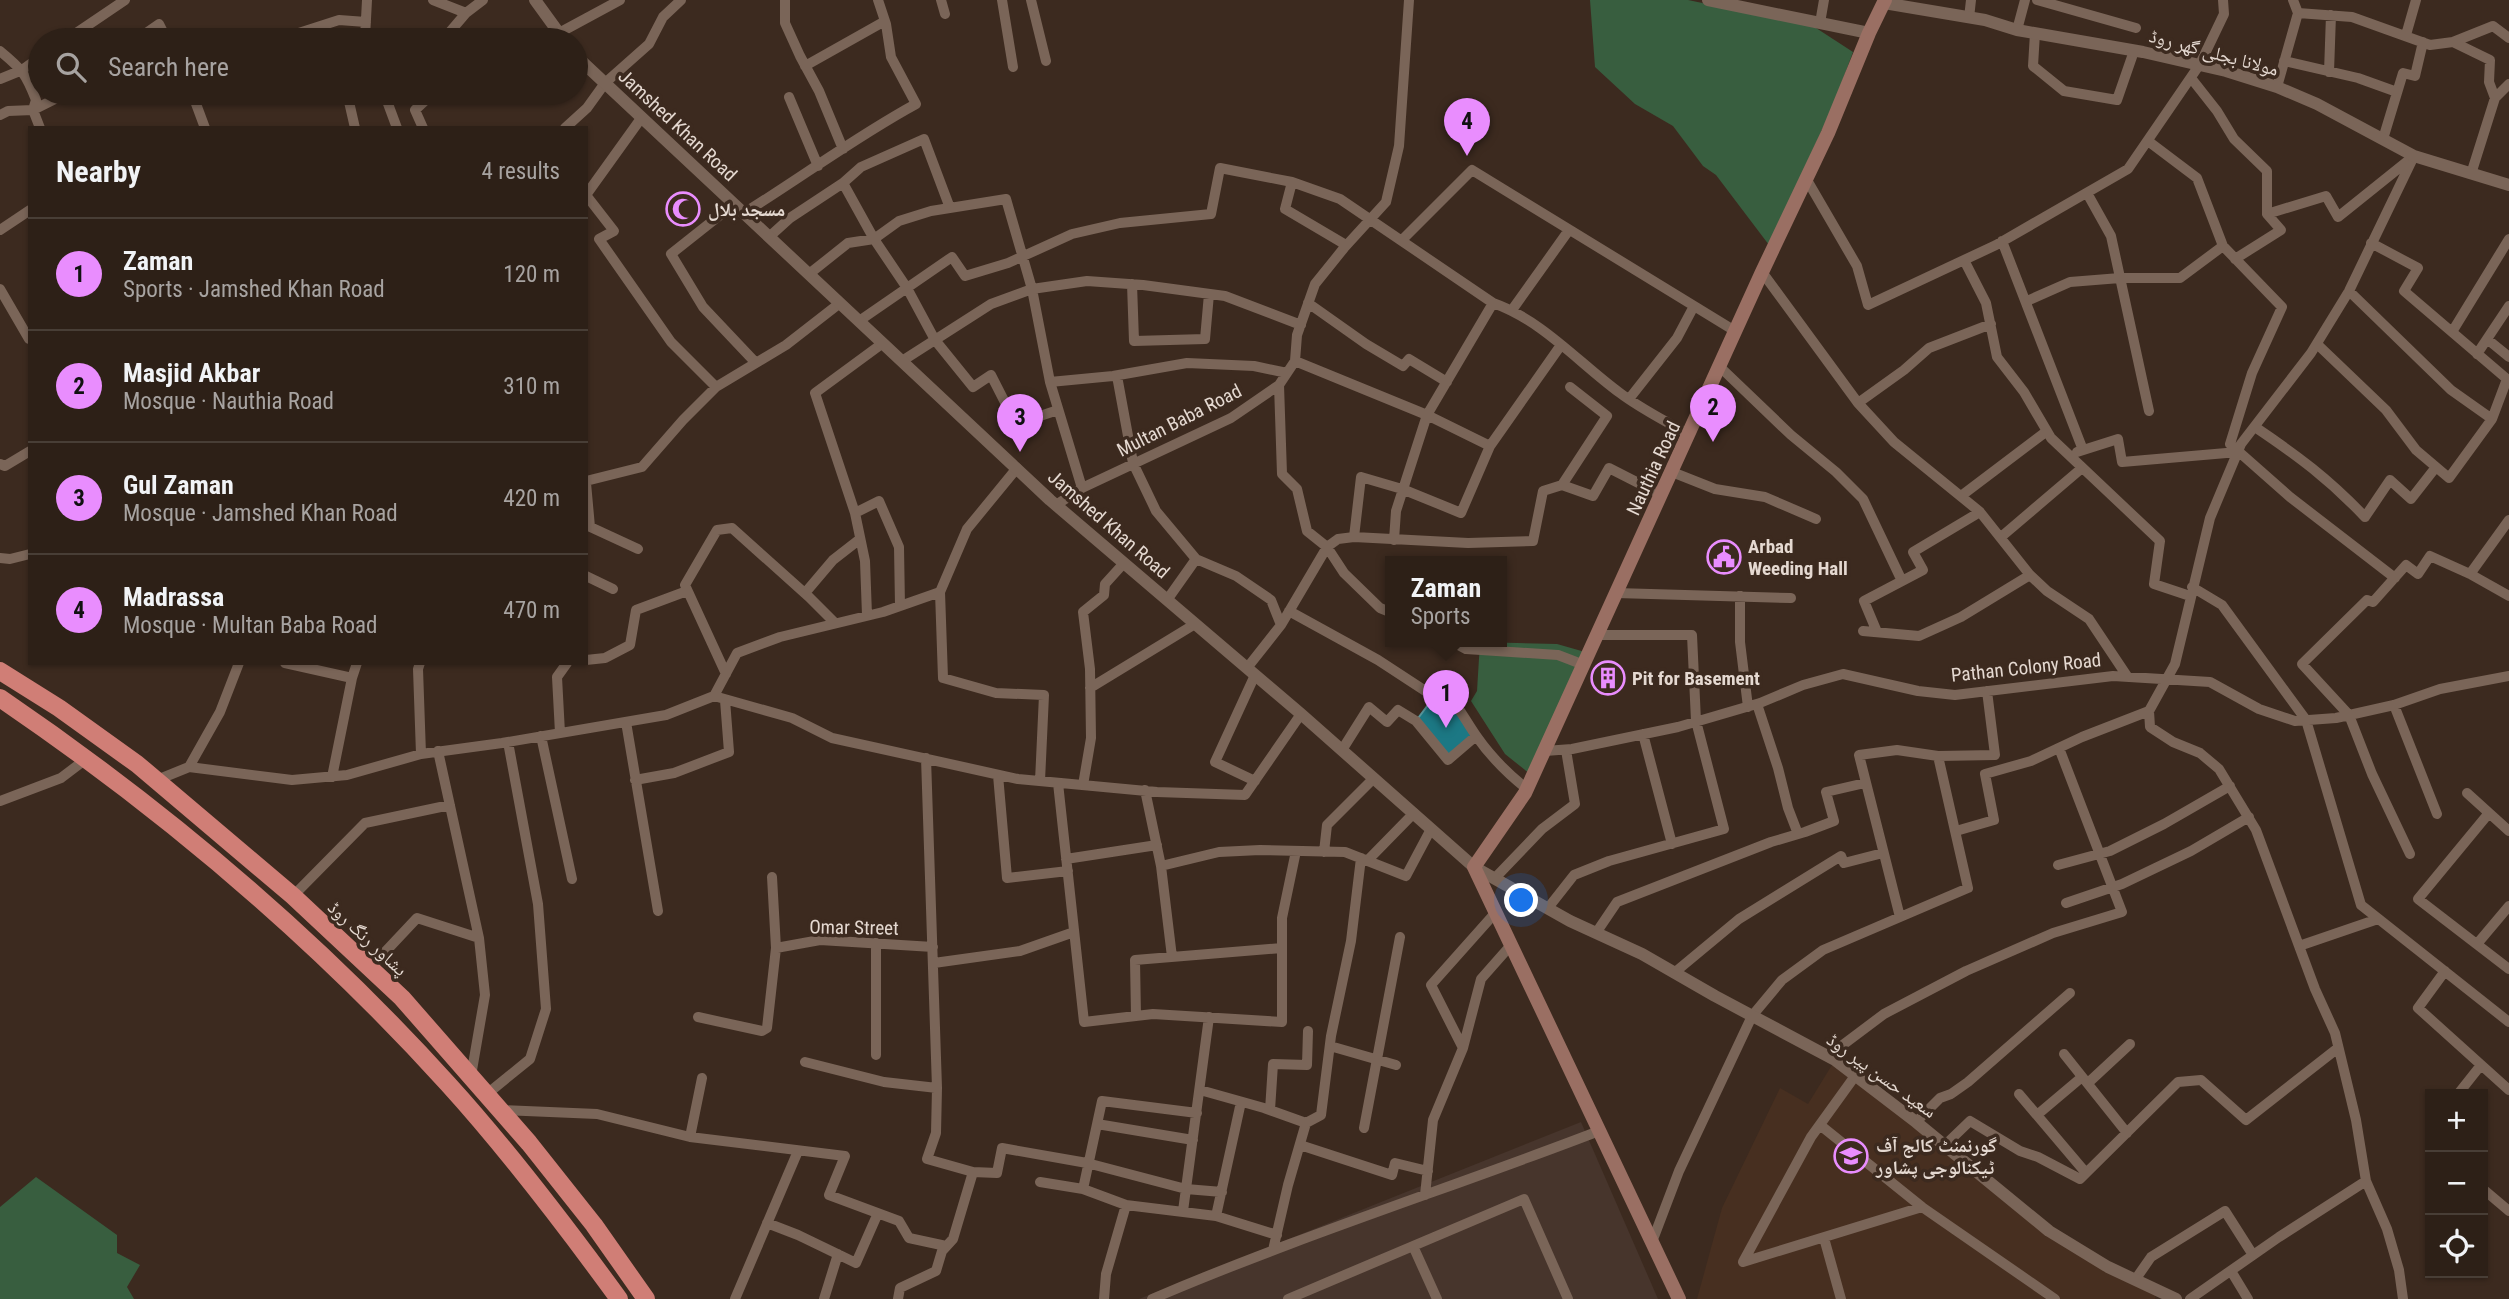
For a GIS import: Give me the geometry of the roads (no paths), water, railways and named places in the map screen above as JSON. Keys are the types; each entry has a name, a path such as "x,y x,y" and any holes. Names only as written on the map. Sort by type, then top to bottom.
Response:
{"highway":[{"name":"پشاور رنگ روڈ","path":"0,671 59,708 157,780 293,895 402,998 487,1094 594,1225 646,1299"},
{"path":"0,698 119,782 278,913 448,1083 509,1155 619,1299"}],"main road":[{"name":"Nauthia Road","path":"1474,867 1527,789 1762,272 1807,180 1869,33 1885,2"},
{"path":"1474,867 1679,1299"}],"street":[{"path":"84,28 125,0"},
{"path":"366,28 367,0"},
{"path":"433,0 466,13"},
{"path":"453,28 466,13 483,0"},
{"path":"536,0 555,28"},
{"path":"573,28 606,4 620,0"},
{"path":"567,126 587,108 605,83 649,44 663,17 681,0"},
{"path":"785,0 785,23 819,90 843,149"},
{"path":"755,362 703,307 671,254 739,208 818,166 884,121 916,104 891,57 885,21 878,0"},
{"path":"941,0 945,14"},
{"path":"1002,0 1013,67"},
{"path":"1031,0 1046,61"},
{"name":"Multan Baba Road","path":"1055,505 1082,488 1231,418 1279,385 1295,361 1297,335 1315,284 1386,202 1399,145 1409,0"},
{"path":"1708,0 1733,2 1869,33"},
{"path":"1820,23 1824,0"},
{"path":"1969,18 1971,0"},
{"path":"2017,30 2025,0"},
{"path":"2037,0 2136,29"},
{"path":"1807,180 1857,266 1868,305 2003,241 2128,169 2200,64 2224,13 2223,0"},
{"path":"2277,87 2298,13 2293,0"},
{"path":"2406,36 2416,0"},
{"name":"مولانا بجلی گھر روڈ","path":"1885,2 2200,64 2277,87 2317,104 2414,156 2509,185"},
{"path":"2298,13 2352,17 2430,45 2453,42 2493,26 2509,38"},
{"path":"2329,72 2332,15"},
{"path":"314,28 339,20 366,22"},
{"path":"805,66 885,21"},
{"path":"2035,33 2033,66 2064,91 2117,100 2134,51"},
{"path":"2383,139 2403,73 2415,76 2423,42"},
{"path":"2453,42 2490,60 2489,82 2495,98"},
{"path":"0,51 22,70 28,83"},
{"path":"2284,61 2358,78 2397,92"},
{"path":"0,79 28,66"},
{"name":"Jamshed Khan Road","path":"588,67 1055,505 1301,714 1474,867"},
{"path":"2191,78 2217,111 2234,139 2267,171 2267,214 2281,230 2235,259"},
{"path":"2471,174 2495,98 2509,84"},
{"path":"789,97 818,166"},
{"path":"34,105 33,110 39,126"},
{"path":"0,115 8,111 33,110 43,105"},
{"path":"196,105 204,126"},
{"path":"349,105 354,126"},
{"path":"388,105 396,126"},
{"path":"420,105 415,110 422,126"},
{"path":"588,192 642,117"},
{"path":"769,237 861,167 924,139 950,208"},
{"path":"2148,141 2197,178 2223,246 2282,307 2248,385 2230,444 2290,497 2395,578"},
{"path":"2267,214 2326,196 2338,216 2414,156"},
{"path":"2403,1299 2399,1270 2390,1239 2366,1181 2356,1120 2335,1033 2256,830 2219,769 2200,753 2173,742 2150,727 2149,711 2175,664 2210,518 2238,452 2317,344 2349,291 2414,156"},
{"path":"859,321 952,257 965,276 1023,257 1072,234 1119,223 1211,214 1220,168 1292,182 1340,199 1493,303 1512,310 1629,399 1689,435"},
{"path":"1402,240 1472,170 1735,331"},
{"path":"1292,182 1285,209 1346,245"},
{"path":"843,183 874,239 907,288 934,340 973,387 992,375 1016,424 1058,410"},
{"path":"2087,193 2111,236 2148,411"},
{"path":"588,198 614,231 599,239 671,342 716,387"},
{"path":"809,274 848,243 874,239 899,221 950,208 1006,199 1032,289 1050,382 1082,488"},
{"path":"0,230 28,211"},
{"path":"1512,310 1569,230"},
{"path":"2452,332 2509,239"},
{"path":"2003,241 2083,450"},
{"path":"2317,344 2386,410 2416,450 2449,478 2492,419 2505,394 2507,379 2404,290 2417,268 2371,243"},
{"path":"2027,302 2070,282 2120,278 2179,278 2223,246"},
{"path":"1964,260 1986,303 1997,357 2024,392 2047,430 2082,468 2160,541 2154,584 2191,591 2222,605 2306,720 2361,905 2509,1022"},
{"path":"1762,272 1858,403 1894,442 1980,512 2046,591 2089,619 2127,676"},
{"path":"902,361 991,304 1032,289 1087,281 1225,296 1301,325"},
{"path":"1132,284 1134,341 1205,339 1209,294"},
{"path":"0,289 28,336"},
{"path":"2349,291 2452,390 2492,419"},
{"path":"588,481 642,467 683,419 716,387 786,345 840,303"},
{"path":"1308,303 1366,344 1403,366 1409,359 1447,382"},
{"path":"1394,540 1396,511 1427,415 1493,303"},
{"path":"1629,399 1677,338 1694,306"},
{"path":"2477,354 2509,306"},
{"path":"1858,403 1929,348 1991,324"},
{"path":"2487,339 2509,356"},
{"path":"867,615 865,561 855,513 815,393 883,343"},
{"path":"1354,537 1361,477 1402,489 1461,513 1490,446 1561,345"},
{"path":"1295,361 1427,415 1490,446"},
{"path":"1050,382 1117,376 1187,363 1254,366 1287,373"},
{"path":"1720,367 1863,499 1902,581"},
{"path":"1117,376 1133,463 1156,511 1196,559 1236,576 1271,600 1281,625"},
{"path":"1279,385 1282,474 1297,489 1307,531 1327,547 1344,573 1385,610"},
{"path":"1562,485 1607,416 1570,387"},
{"path":"2255,428 2301,458 2336,487 2365,517 2390,480 2411,499 2436,467"},
{"path":"1961,496 2047,430"},
{"path":"2068,454 2118,439 2122,462 2238,452"},
{"path":"0,464 5,466 28,452"},
{"path":"1017,468 967,529 940,592 943,678 996,693 1044,695 1040,781"},
{"path":"1255,781 1215,762 1251,671 1327,547 1338,540 1354,537 1468,544 1533,541 1543,491 1562,485 1593,496 1609,468 1661,495"},
{"path":"2001,537 2082,468"},
{"path":"1672,472 1715,489 1765,497 1816,519"},
{"path":"855,513 879,501 899,547 900,606"},
{"path":"1877,632 1864,601 1923,570 1913,552 1980,512"},
{"path":"2470,574 2509,520"},
{"path":"588,526 638,549"},
{"path":"726,674 685,585 717,530 732,528 835,623"},
{"path":"805,593 833,560 860,540"},
{"path":"0,558 10,559 28,554"},
{"path":"2410,854 2372,774 2348,715 2302,664 2367,600 2373,602 2406,565 2418,574 2430,556 2509,596"},
{"path":"1167,600 1196,559"},
{"path":"1083,785 1091,738 1090,688 1083,612 1104,596 1105,584 1124,563"},
{"path":"1863,631 1919,636 1961,617 2030,575"},
{"path":"588,577 613,589"},
{"path":"588,660 605,658 630,645 636,610 687,591"},
{"path":"635,780 674,773 729,752 719,698 726,674 737,653 780,636 900,606 940,592"},
{"path":"1616,593 1791,597"},
{"path":"1740,596 1740,642 1753,705 1779,768 1787,808 1798,834"},
{"path":"1289,611 1378,660 1433,696 1442,688 1457,703 1476,736 1507,773 1527,789"},
{"path":"1090,688 1195,624"},
{"path":"1548,908 1574,874 1724,829 1696,722 1692,635 1597,635"},
{"path":"1462,647 1558,655 1584,665"},
{"path":"189,767 220,712 238,665"},
{"path":"294,665 352,678"},
{"path":"332,776 356,665"},
{"path":"419,665 421,754"},
{"path":"560,733 557,677 566,665"},
{"name":"Pathan Colony Road","path":"1545,751 1566,750 1696,722 1843,674 1918,691 1955,695 2113,676 2210,682 2259,709 2295,721 2348,715 2393,705 2440,689 2509,676"},
{"path":"1900,917 1859,755 1897,750 1938,756 1995,755 1987,691"},
{"path":"157,780 189,767 292,780 347,775 421,754 666,715 719,698 792,718 831,738 998,775 1058,783 1245,795 1301,714"},
{"path":"2393,705 2437,814"},
{"path":"1342,750 1369,707 1387,722 1398,710 1416,721 1447,760 1476,736"},
{"path":"1956,831 1994,820 1985,774 2031,761 2149,711"},
{"path":"626,722 658,911"},
{"path":"1643,734 1672,844"},
{"path":"541,736 572,879"},
{"path":"487,1094 530,1059 546,1009 538,904 508,742"},
{"path":"1828,1056 1884,1014 1966,971 2053,933 2122,912 2059,748"},
{"path":"1495,878 1542,829 1575,804 1566,750"},
{"path":"438,751 479,938 485,995 471,1076"},
{"path":"1652,1242 1679,1171 1752,1016 1782,980 1823,950 1968,888 1938,756"},
{"path":"926,758 934,963 933,1036 937,1088 936,1133 927,1159 973,1172 997,1173 1002,1148 1087,1163 1186,1189 1222,1192"},
{"path":"0,801 61,778 86,759"},
{"path":"998,775 1007,878 1068,871"},
{"path":"1324,852 1327,825 1374,778"},
{"path":"1058,783 1084,1022 1153,1014 1282,1022 1282,918 1296,851"},
{"path":"1597,933 1617,902 1771,842 1834,821 1826,792 1865,783"},
{"path":"2058,865 2101,853 2164,824 2230,786"},
{"path":"1145,790 1161,866 1172,957"},
{"path":"2467,793 2508,829"},
{"path":"293,895 365,823 450,805"},
{"path":"1273,1250 1288,1185 1307,1123 1321,1115 1330,1046 1364,859 1414,813"},
{"path":"2489,813 2418,899 2509,969"},
{"path":"2066,903 2113,887 2191,851 2249,817"},
{"path":"1161,866 1219,852 1345,852 1406,876 1431,829"},
{"path":"1066,859 1157,845"},
{"path":"1674,973 1739,919 1817,869 1841,856 1844,863 1883,853"},
{"name":"سعید حسن پیر روڈ","path":"1474,867 1548,908 1642,954 1828,1056 1916,1122 2049,1231 2108,1267 2176,1299"},
{"path":"698,1017 766,1030 776,948 772,877"},
{"path":"2477,944 2509,906"},
{"path":"1463,1048 1431,985 1496,912"},
{"path":"370,968 416,918 479,938"},
{"path":"2299,946 2378,919"},
{"path":"934,963 1020,951 1074,932"},
{"path":"1364,1128 1400,937"},
{"name":"Omar Street","path":"776,948 820,940 933,947"},
{"path":"876,943 876,1055"},
{"path":"1425,1195 1433,1120 1463,1048 1481,979 1511,945"},
{"path":"1136,1016 1135,960 1282,948"},
{"path":"2445,971 2418,1008 2509,1090"},
{"path":"1916,1122 1940,1098 1968,1082 2070,993"},
{"path":"1183,1211 1209,1017"},
{"path":"1270,1110 1273,1064 1307,1065 1308,1031"},
{"path":"2037,1115 2130,1044"},
{"path":"1330,1046 1395,1065"},
{"path":"1945,1145 1970,1121 2020,1151 2038,1157 2080,1179 2178,1082 2201,1080 2246,1120 2338,1048"},
{"path":"2064,1054 2127,1133"},
{"path":"804,1062 884,1082 937,1088"},
{"path":"2462,1089 2481,1065"},
{"path":"1855,1076 1819,1125 1743,1262 1922,1207"},
{"path":"690,1137 702,1078"},
{"path":"1200,1090 1307,1123"},
{"path":"2019,1094 2086,1172"},
{"path":"1083,1189 1102,1101 1196,1113"},
{"path":"1216,1216 1241,1102"},
{"path":"500,1110 597,1114 690,1137 845,1156 829,1195 899,1221 909,1238 946,1246"},
{"path":"1097,1124 1193,1140"},
{"path":"1819,1125 1922,1207 2055,1299"},
{"path":"1152,1299 1273,1250 1599,1131"},
{"path":"1300,1145 1392,1175 1395,1163 1427,1171"},
{"path":"735,1299 798,1151"},
{"path":"898,1299 900,1288 936,1271 942,1251 953,1239 973,1172"},
{"path":"2190,1299 2366,1181"},
{"path":"1040,1182 1083,1189 1126,1205 1216,1216 1277,1235"},
{"path":"2488,1193 2509,1211"},
{"path":"1289,1299 1524,1199 1568,1299"},
{"path":"1104,1299 1106,1275 1126,1205"},
{"path":"2135,1280 2151,1257 2225,1211 2253,1255"},
{"path":"767,1223 856,1263 878,1213"},
{"path":"1824,1238 1841,1299"},
{"path":"1413,1246 1437,1299"},
{"path":"824,1299 838,1254"},
{"path":"2231,1271 2248,1299"}],"water":[{"path":"1443,685 1476,736 1448,760 1416,721"}],"place":[{"name":"Madrassa","path":"1467,156"},
{"name":"مسجد بلال","path":"683,209"},
{"name":"Masjid Akbar","path":"1713,442"},
{"name":"Gul Zaman","path":"1020,452"},
{"name":"Arbad Weeding Hall","path":"1724,557"},
{"name":"Pit for Basement","path":"1608,678"},
{"name":"Zaman","path":"1446,728"},
{"name":"گورنمنٹ کالج آف ٹیکنالوجی پشاور","path":"1851,1156"}]}
